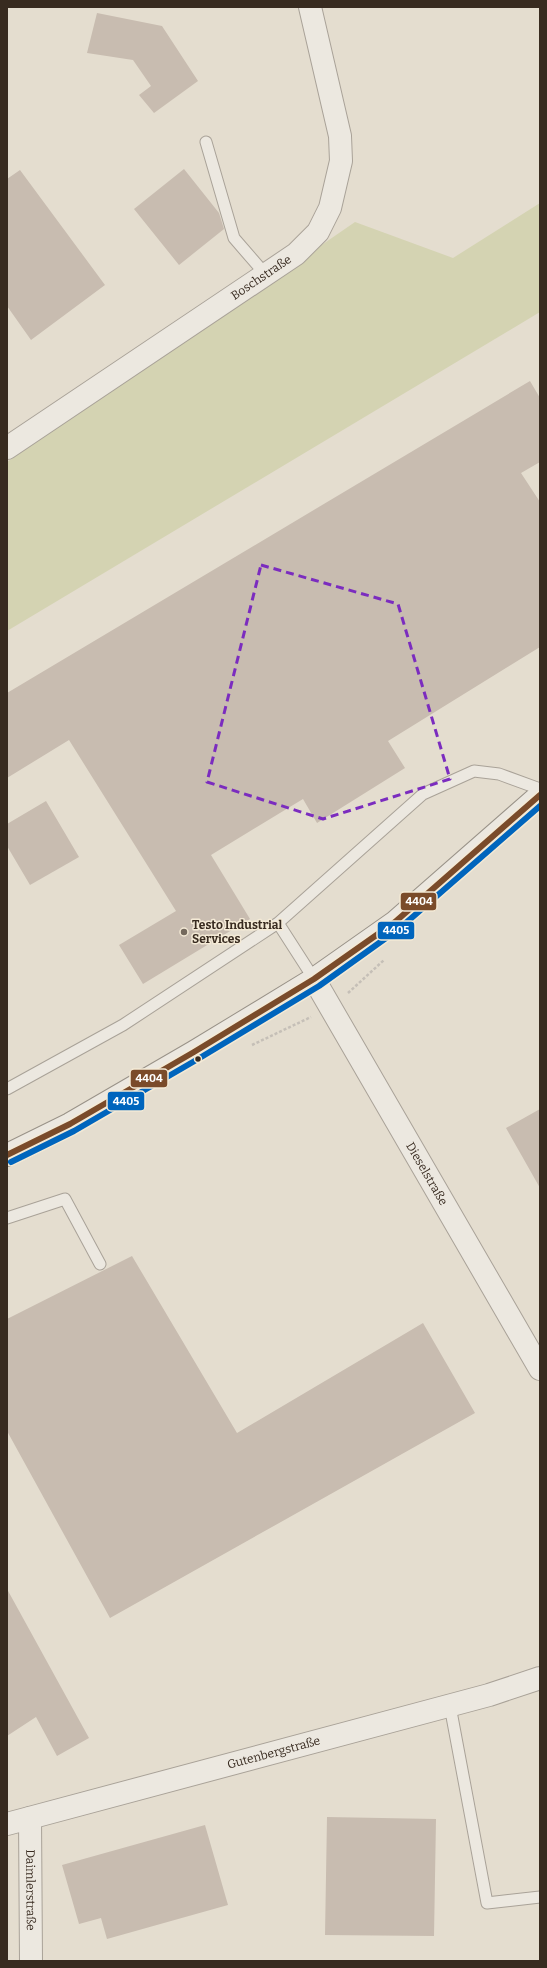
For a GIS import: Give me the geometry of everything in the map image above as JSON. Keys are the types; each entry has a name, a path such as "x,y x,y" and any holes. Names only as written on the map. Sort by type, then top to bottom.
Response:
{"street":[{"name":"Boschstraße","path":"7,448 266,275 296,254 318,232 330,208 341,161 340,136 310,7"},
{"path":"7,1155 70,1124 194,1052 314,978 395,922 540,796"},
{"name":"Dieselstraße","path":"314,978 540,1369"},
{"name":"Gutenbergstraße","path":"7,1824 450,1706 540,1678"},
{"name":"Daimlerstraße","path":"30,1818 31,1961"}],"lane":[{"path":"206,142 234,238 266,275"},
{"path":"7,1089 123,1026 278,923 423,794 474,771 499,774 540,789"},
{"path":"278,923 314,978"},
{"path":"7,1218 65,1199 100,1264"},
{"path":"450,1706 487,1903 540,1897"}],"highlighted area":[{"path":"261,565 398,604 450,779 323,819 207,782"}],"green space":[{"path":"540,203 540,312 7,631 7,462 355,222 453,258"}],"building":[{"path":"97,13 162,26 198,81 154,113 139,95 151,86 133,60 87,53"},
{"path":"184,169 219,213 224,229 179,265 134,209"},
{"path":"20,170 105,285 31,340 7,306 7,179"},
{"path":"530,381 540,398 540,462 521,473 540,502 540,647 388,741 405,768 317,823 303,799 211,855 250,919 143,984 119,945 176,911 69,740 7,778 7,693"},
{"path":"46,801 79,857 30,885 7,846 7,824"},
{"path":"540,1109 540,1188 506,1128"},
{"path":"132,1256 237,1433 423,1323 475,1413 110,1618 7,1431 7,1319"},
{"path":"7,1589 89,1738 57,1756 36,1717 7,1736"},
{"path":"327,1817 436,1819 434,1936 325,1935"},
{"path":"205,1825 228,1905 107,1939 101,1918 79,1924 62,1865"}],"transit line":[{"name":"4404","path":"7,1155 70,1124 194,1052 314,979 395,922 540,795"},
{"name":"4405","path":"11,1162 74,1131 319,986 400,928 540,806"}],"place":[{"name":"Testo Industrial Services","path":"184,932"}]}
